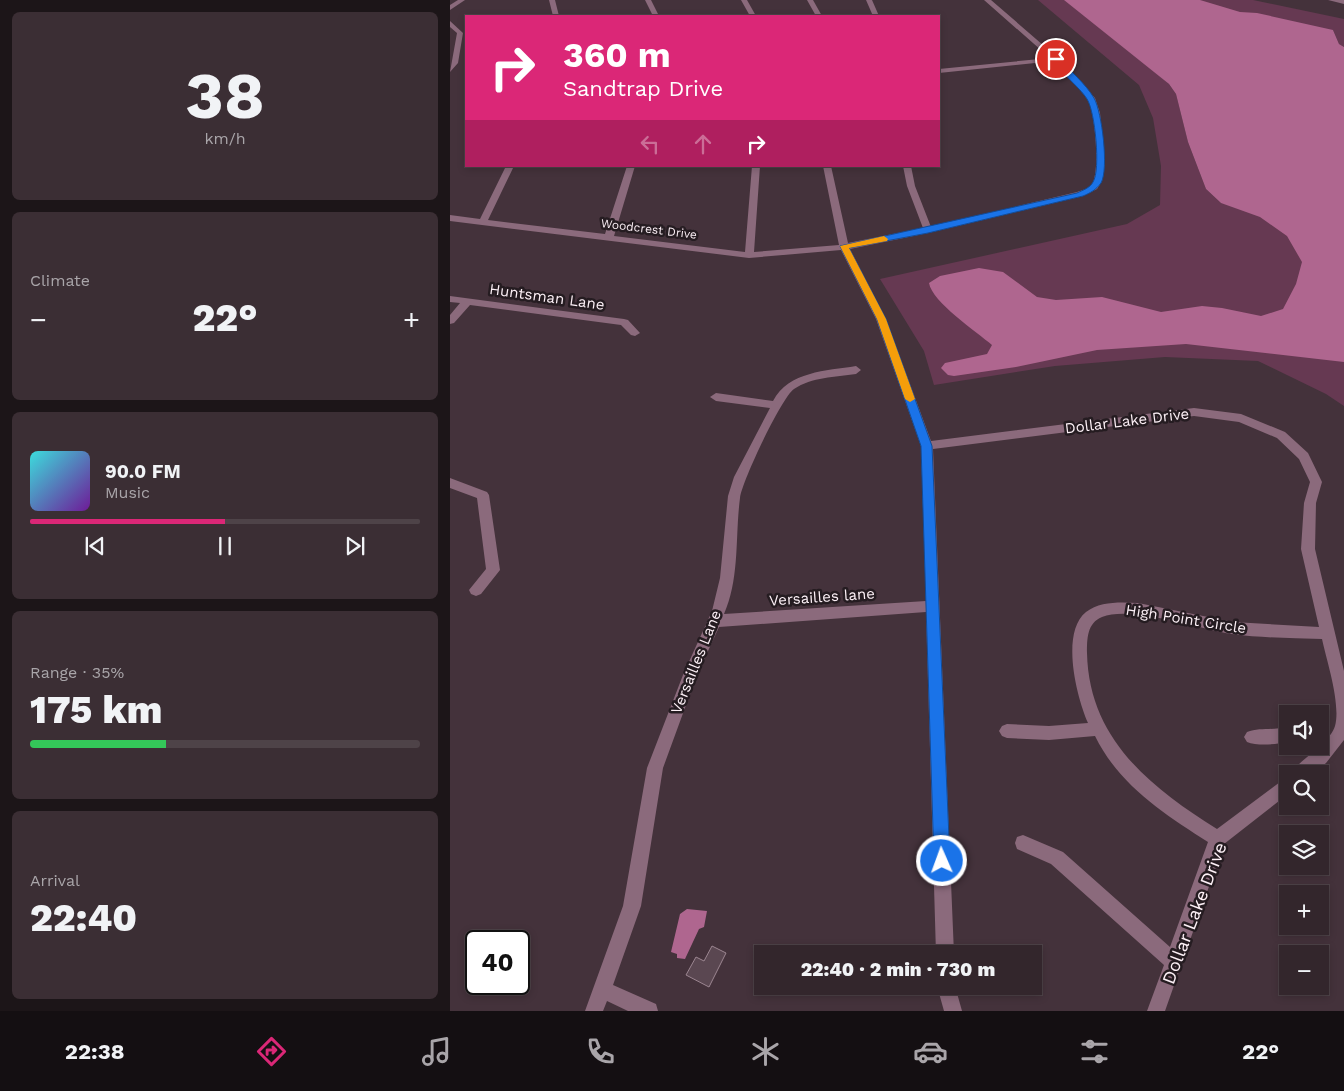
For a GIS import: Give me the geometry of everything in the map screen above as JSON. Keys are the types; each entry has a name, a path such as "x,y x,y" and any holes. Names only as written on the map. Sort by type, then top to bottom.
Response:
{"street":[{"path":"450,8 462,0"},
{"path":"552,0 556,15"},
{"path":"648,0 656,15"},
{"path":"744,0 753,15"},
{"path":"810,0 818,15"},
{"path":"868,0 876,15"},
{"name":"Woodcrest Drive","path":"450,218 749,255 844,246 928,230 1080,194 1092,189 1098,181 1101,162 1096,113 1091,98 1056,59 987,0"},
{"path":"1331,0 1344,2"},
{"path":"450,23 460,33 450,70"},
{"path":"940,71 1056,59"},
{"path":"483,222 510,167"},
{"path":"609,237 631,167"},
{"path":"749,255 756,167"},
{"path":"827,167 844,246 881,319 927,446 945,945"},
{"path":"907,167 911,186 928,230"},
{"name":"Huntsman Lane","path":"450,299 624,322 635,333"},
{"path":"450,321 468,301"},
{"name":"Versailles Lane","path":"594,1011 632,906 655,768 690,675 714,621 727,578 734,496 740,476 784,391 806,379 856,370"},
{"path":"716,397 777,405"},
{"name":"Dollar Lake Drive","path":"927,446 1194,412 1241,418 1280,435 1304,456 1316,482 1310,503 1308,549 1343,698 1343,726 1340,744"},
{"path":"450,484 483,495 493,570 476,590"},
{"name":"Versailles lane","path":"714,621 933,606"},
{"name":"High Point Circle","path":"1218,839 1164,804 1132,777 1108,746 1098,729 1084,695 1080,653 1081,627 1092,614 1111,608 1136,610 1234,628 1328,633"},
{"path":"1007,731 1049,733 1098,729"},
{"path":"1252,737 1279,736"},
{"name":"Dollar Lake Drive","path":"1308,765 1316,755"},
{"name":"Dollar Lake Drive","path":"1156,1011 1218,839 1279,791"},
{"path":"1023,843 1057,858 1174,962"},
{"path":"603,990 649,1011"},
{"path":"949,995 953,1011"}],"shaded area":[{"path":"1038,0 1253,0 1344,19 1344,47 1339,44 1333,30 1154,71 1169,84 1176,94 1188,142 1206,189 1221,203 1344,206 1344,406 1326,394 1258,361 1165,357 1055,366 934,385 924,351 880,279 1127,224 1160,205 1161,166 1153,118 1139,85"},
{"path":"1064,0 1200,0 1240,12 1257,13 1333,30 1339,44 1344,47 1344,362 1186,344 1097,350 1016,367 954,376 948,375 941,368 945,363 987,354 992,345 946,308 938,299 929,283 940,276 979,268 1003,272 1037,297 1056,300 1102,297 1161,312 1202,306 1261,316 1283,309 1296,284 1302,262 1287,236 1260,217 1221,203 1206,189 1188,142 1176,94 1169,84"},
{"path":"687,909 707,911 704,927 699,929 685,959 677,958 677,954 671,952 680,914"}],"building":[{"path":"712,946 726,953 709,987 686,975 696,957 704,961"}],"slow traffic":[{"path":"884,239 844,246 881,319 910,399"}],"route":[{"path":"942,861 927,446 881,319 844,246 928,230 1080,194 1092,189 1098,181 1101,162 1096,113 1091,98 1056,59"}]}
